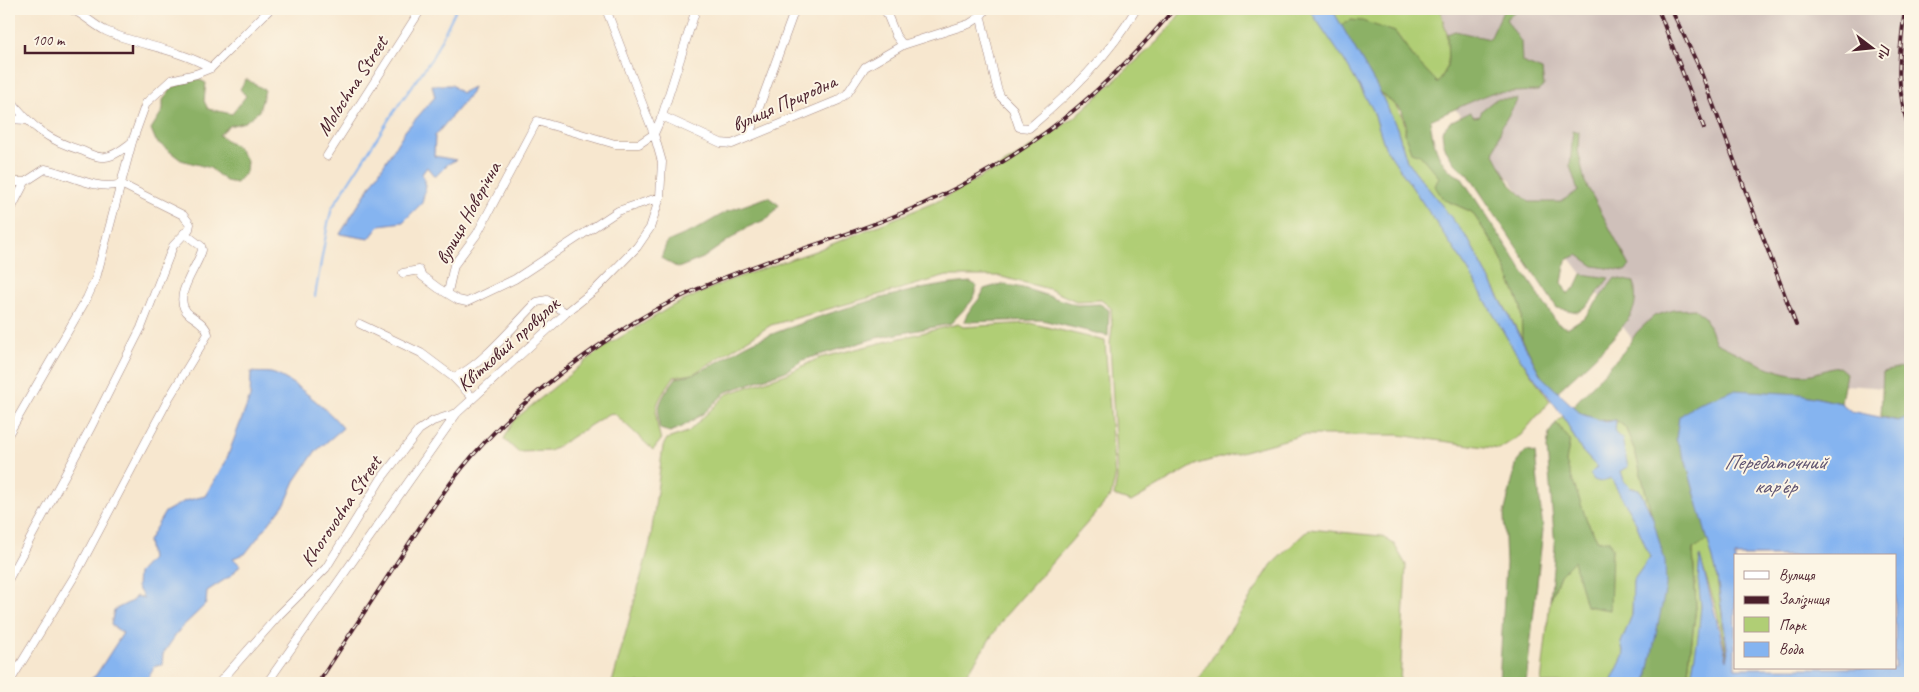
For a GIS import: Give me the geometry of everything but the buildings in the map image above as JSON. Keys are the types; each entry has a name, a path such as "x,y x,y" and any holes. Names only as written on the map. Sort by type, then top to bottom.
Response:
{"street":[{"path":"75,9 105,30 188,56 211,68"},
{"path":"9,433 87,298 96,278 132,142 146,102 171,80 211,68 270,9"},
{"name":"Molochna Street","path":"327,156 421,9"},
{"name":"Квітковий провулок","path":"267,683 457,413 566,313 597,288 637,248 650,228 660,197 662,162 654,134 606,9"},
{"path":"654,134 662,116 696,9"},
{"path":"749,135 795,9"},
{"path":"885,9 896,36 903,45"},
{"name":"вулиця Природна","path":"662,116 721,143 732,144 749,135 839,100 847,94 865,67 903,45 969,24 986,9"},
{"path":"980,13 1000,96 1012,109 1019,127 1029,128 1062,99 1103,55 1136,9"},
{"path":"9,98 26,120 43,135 65,146 102,158 111,156 132,142"},
{"path":"9,120 26,120"},
{"name":"вулиця Новорічна","path":"448,292 454,265 477,234 533,124 537,121 615,144 639,144 654,134"},
{"path":"9,212 25,182 44,169 93,185 121,184 183,215 190,224 173,246 141,328 91,426 9,578"},
{"path":"9,182 25,182"},
{"path":"403,273 419,270 430,282 458,300 468,302 515,279 618,210 660,197"},
{"path":"9,683 77,572 169,398 208,334 207,328 184,310 181,305 184,291 202,250 201,246 184,233"},
{"path":"453,377 466,371 484,356 537,302 547,300 566,313"},
{"path":"360,324 421,354 453,377 473,398"},
{"name":"Khorovodna Street","path":"219,683 279,615 326,568 381,479 419,430 433,421 457,413"}],"shaded area":[{"path":"1422,9 1910,9 1910,390 1656,370 1419,62"}],"green space":[{"path":"1184,9 1309,9 1344,60 1373,110 1385,147 1468,270 1514,350 1550,401 1521,435 1499,449 1399,435 1303,435 1197,464 1131,502 1114,496 1117,478 1110,343 1112,328 1111,308 1101,300 1076,301 1049,289 998,276 947,276 771,325 693,374 674,377 657,406 656,413 661,440 653,450 614,413 608,414 550,451 518,452 504,439 514,420 601,349 672,306 727,281 815,251 938,201 1018,156 1075,117 1159,40"},
{"path":"1332,9 1440,9 1447,34 1448,66 1438,84 1415,59 1395,32 1351,20 1341,25"},
{"path":"1504,9 1518,9 1506,19 1521,42 1522,62 1542,70 1544,86 1538,91 1491,93 1430,120 1438,153 1447,167 1461,177 1557,323 1567,328 1585,317 1615,278 1634,282 1635,286 1634,308 1630,316 1596,356 1557,392 1541,376 1522,339 1521,307 1498,251 1472,212 1443,199 1435,186 1439,177 1420,155 1411,152 1405,135 1406,124 1402,111 1380,92 1341,25 1351,20 1362,21 1395,32 1415,59 1438,83 1448,66 1447,34 1455,31 1490,39"},
{"path":"198,79 206,83 204,101 208,109 232,114 246,96 240,89 246,79 265,90 259,111 245,122 229,126 219,135 238,148 247,161 246,172 236,183 226,181 210,168 181,160 156,141 151,129 163,110 163,100 173,87"},
{"path":"1380,92 1399,110 1404,121 1405,135 1439,177 1443,199 1472,212 1498,251 1521,307 1522,339 1468,239 1407,161 1397,128"},
{"path":"1496,99 1518,99 1502,126 1494,154 1510,184 1529,202 1560,202 1578,191 1570,166 1573,130 1579,132 1578,150 1585,182 1630,266 1625,271 1594,266 1578,255 1566,260 1562,283 1567,294 1576,287 1582,274 1609,278 1589,304 1578,312 1557,308 1468,174 1453,161 1444,145 1442,131 1450,122 1470,112 1474,117 1480,116 1482,110"},
{"path":"768,197 779,205 769,218 746,228 703,258 678,268 661,258 667,242 695,230 728,211"},
{"path":"971,282 976,286 976,293 971,302 950,324 876,338 803,360 786,371 726,392 704,413 682,427 670,432 660,429 658,421 659,408 667,390 676,378 707,368 755,341 833,312 889,296"},
{"path":"1001,284 1023,288 1077,305 1100,304 1109,310 1108,336 1042,320 964,322 984,289"},
{"path":"1695,309 1705,318 1716,343 1759,364 1793,374 1808,375 1839,367 1846,373 1841,403 1800,394 1676,439 1686,462 1708,540 1693,549 1696,607 1688,672 1692,672 1688,683 1646,683 1653,644 1652,516 1635,451 1625,427 1616,420 1593,418 1572,407 1624,351 1637,332 1654,316 1673,310"},
{"path":"1030,323 1105,341 1115,478 1111,496 1005,616 961,683 612,683 650,544 663,446 667,439 688,432 727,394 786,374 819,358 958,324 963,327"},
{"path":"1910,366 1910,416 1898,421 1881,416 1883,372"},
{"path":"1563,416 1581,450 1597,467 1611,478 1636,523 1650,557 1633,581 1632,615 1621,643 1624,655 1611,683 1541,683 1550,601 1560,575 1574,560 1610,572 1612,548 1609,541 1598,541 1574,493 1566,463 1570,440 1556,423"},
{"path":"1616,420 1625,427 1635,451 1652,516 1639,489 1631,488 1624,481 1621,471 1628,467 1615,433"},
{"path":"1556,423 1570,440 1566,462 1587,521 1598,541 1609,541 1612,548 1610,610 1586,606 1574,561 1560,575 1550,601 1555,547 1547,448 1549,433"},
{"path":"1526,451 1535,453 1543,530 1526,683 1499,683 1506,564 1504,514 1517,461"},
{"path":"1309,529 1381,536 1394,544 1406,565 1400,683 1196,683 1272,564"},
{"path":"1708,540 1716,570 1728,661 1716,608 1700,558 1701,622 1692,672 1688,673 1696,607 1693,549"}],"water":[{"path":"1309,9 1332,9 1380,92 1397,128 1407,161 1468,239 1541,376 1581,414 1606,422 1616,420 1615,433 1622,439 1628,467 1621,471 1624,481 1631,488 1639,489 1652,516 1665,561 1666,586 1646,683 1611,682 1624,655 1621,643 1632,615 1633,581 1650,557 1636,523 1611,478 1600,482 1594,480 1590,474 1597,467 1581,450 1563,416 1514,350 1468,270 1385,147 1373,110 1344,60"},
{"path":"432,85 452,85 461,93 473,87 471,93 435,136 434,156 456,160 448,164 435,177 427,167 422,174 426,185 422,203 403,222 380,225 369,239 340,234 405,131 435,97"},
{"path":"251,372 271,373 289,381 320,405 343,428 315,452 295,481 286,502 245,554 233,558 240,565 232,575 207,591 206,604 180,629 163,654 162,665 155,666 145,683 86,683 96,675 123,633 111,625 114,610 132,601 136,596 144,598 137,587 138,573 151,559 148,541 165,512 185,501 205,496 225,463 250,397"},
{"name":"Передаточний кар'єр","path":"1734,390 1800,394 1841,403 1851,411 1898,421 1910,416 1910,683 1688,683 1692,672 1698,637 1701,606 1698,579 1700,556 1727,660 1728,655 1716,570 1686,462 1676,439 1679,417 1696,404"}],"waterway":[{"path":"315,296 332,208 393,113 432,58 456,9"}],"railway":[{"path":"318,683 420,527 461,470 500,426 554,378 633,323 694,291 725,277 855,231 930,201 1009,158 1079,106 1112,76 1174,9"},
{"path":"1658,9 1704,128"},
{"path":"1671,9 1699,67 1796,325"},
{"path":"1905,9 1899,70 1902,99 1910,132"}]}
